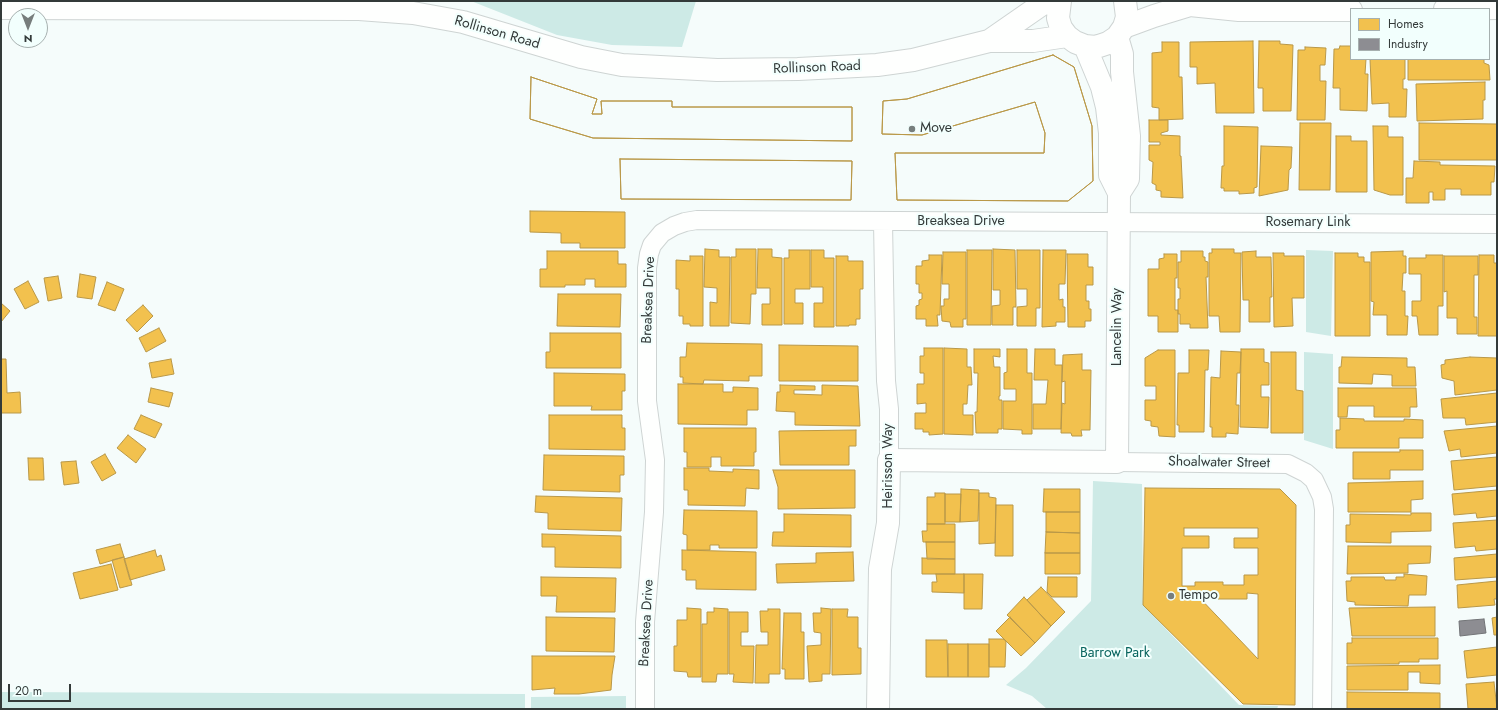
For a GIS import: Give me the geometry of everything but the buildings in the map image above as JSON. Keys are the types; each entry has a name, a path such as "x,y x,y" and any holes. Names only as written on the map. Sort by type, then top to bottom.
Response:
{"street":[{"name":"Rollinson Road","path":"989,41 1041,5 1052,1"},
{"name":"Lancelin Way","path":"1060,1 1058,18 1061,28 1076,41 1100,82 1107,108 1110,132 1110,175 1119,193 1116,462"},
{"name":"Lancelin Way","path":"1119,193 1128,179 1129,136 1122,72 1121,32 1127,17 1125,1"},
{"path":"1121,32 1185,3 1239,10 1350,10"},
{"name":"Rollinson Road","path":"1,8 88,5 351,9 413,13 462,22 581,57 622,65 717,70 877,65 913,60 989,41 1076,41 1096,47 1108,44 1121,32"},
{"name":"Breaksea Drive","path":"645,709 645,622 654,512 655,460 647,401 647,268 652,245 662,233 674,226 697,220 1119,222"},
{"name":"Heirisson Way","path":"878,709 880,569 888,523 889,460 889,409 886,381 883,222"},
{"name":"Rosemary Link","path":"1119,222 1497,224"},
{"name":"Shoalwater Street","path":"889,460 1288,464 1306,473 1314,480 1322,497 1324,509 1322,709"}],"green space":[{"path":"471,1 696,1 682,47 612,45 557,35"},
{"path":"1306,250 1333,251 1331,336 1306,332"},
{"path":"1304,352 1333,354 1333,449 1304,440"},
{"name":"Barrow Park","path":"1093,481 1142,484 1143,605 1239,705 1278,706 1277,709 1047,709 1032,696 1006,685 1026,668 1091,601"},
{"path":"1,692 525,694 525,709 1,709"},
{"path":"626,696 626,709 531,709 531,697"}],"place":[{"name":"Move","path":"912,129"},
{"name":"Tempo","path":"1171,596"}]}
